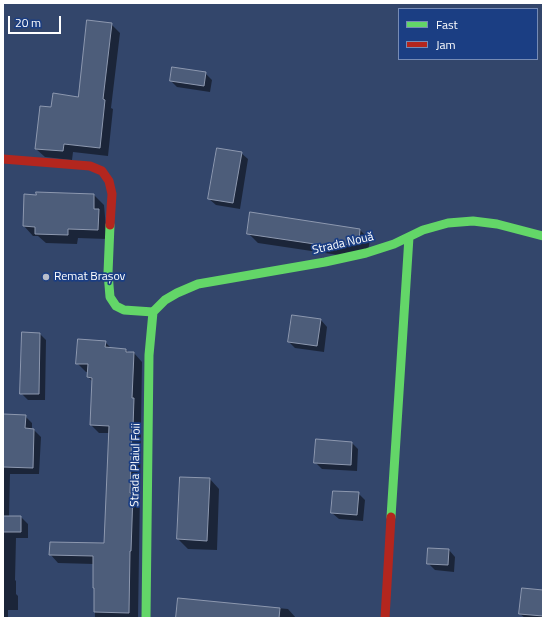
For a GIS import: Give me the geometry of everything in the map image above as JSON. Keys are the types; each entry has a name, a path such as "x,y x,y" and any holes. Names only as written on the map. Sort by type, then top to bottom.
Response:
{"street":[{"path":"3,159 90,166 102,171 109,181 112,194 108,273 110,297 116,306 124,310 153,312"},
{"name":"Strada Nouă","path":"153,312 165,300 176,293 198,284 366,253 394,244 423,230 448,223 473,221 497,224 543,236"},
{"path":"385,618 409,237"},
{"name":"Strada Plaiul Foii","path":"146,618 149,355 153,312"}],"building":[{"path":"87,20 112,23 103,99 105,100 100,148 64,144 63,151 35,149 40,106 51,107 53,93 78,97"},
{"path":"172,67 206,72 204,86 170,81"},
{"path":"217,148 242,152 233,203 208,199"},
{"path":"36,192 94,194 94,209 99,209 98,230 68,229 68,235 35,234 35,227 23,226 24,194 36,195"},
{"path":"250,212 360,229 359,242 335,247 247,234"},
{"path":"292,315 321,319 317,346 288,342"},
{"path":"22,332 40,333 39,394 20,394"},
{"path":"78,339 106,341 105,347 126,349 126,352 134,352 132,398 134,398 130,493 133,493 129,613 94,612 93,556 49,555 50,542 104,543 109,426 90,425 92,378 87,377 88,364 76,364"},
{"path":"3,414 26,415 25,428 34,429 33,468 3,467"},
{"path":"316,439 352,442 351,465 314,463"},
{"path":"180,477 210,478 207,541 177,539"},
{"path":"333,491 359,492 357,515 331,513"},
{"path":"3,516 21,516 21,532 3,532"},
{"path":"428,548 449,549 448,565 427,564"},
{"path":"522,588 543,590 543,616 519,614"},
{"path":"178,598 280,608 279,618 176,618"}],"traffic: fast":[{"path":"153,312 165,300 198,284 325,262 366,253 394,244 423,230 448,223 473,221 497,224 543,236"},
{"path":"110,225 108,273 110,297 116,306 124,310 153,312"},
{"path":"391,517 409,237"},
{"path":"146,618 149,355 153,312"}],"traffic: jam":[{"path":"3,159 90,166 102,171 109,181 112,194 110,225"},
{"path":"385,618 391,517"}],"place":[{"name":"Remat Brașov","path":"46,277"}]}
